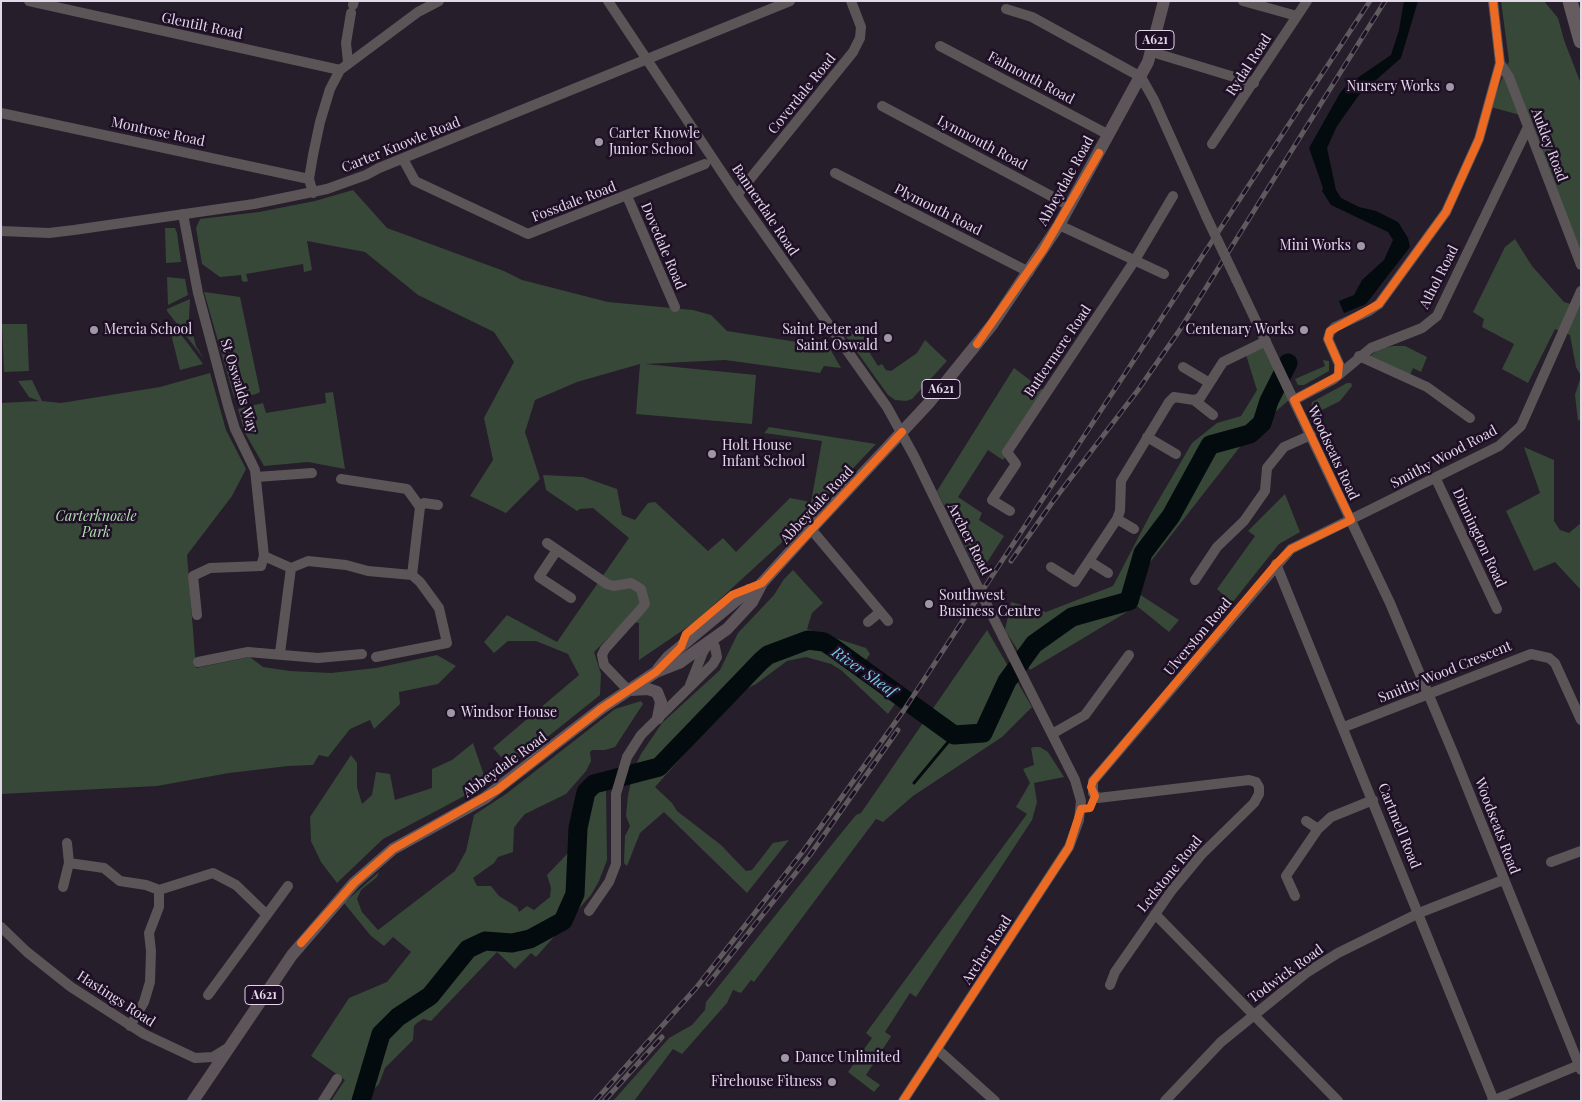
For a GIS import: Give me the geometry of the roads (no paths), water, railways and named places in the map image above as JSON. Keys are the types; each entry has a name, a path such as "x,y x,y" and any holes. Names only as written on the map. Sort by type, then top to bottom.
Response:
{"highway":[{"path":"1570,1 1580,36"}],"main road":[{"name":"Abbeydale Road","path":"193,1101 292,955 340,898 378,862 411,838 497,790 628,690 656,672 679,663 739,618 762,583 810,529 928,404 977,344 1029,272 1059,225 1141,78 1152,52 1164,1"},
{"name":"Abbeydale Road","path":"681,647 686,634 732,595 749,590 762,583"},
{"name":"Abbeydale Road","path":"656,672 681,647 749,590"},
{"path":"695,636 711,640 718,617"},
{"path":"628,690 648,689 658,692 661,702 658,718"}],"street":[{"name":"Glentilt Road","path":"29,1 340,70"},
{"path":"313,193 309,179 320,122 330,89 340,70 348,62 418,12 439,1"},
{"name":"Bannerdale Road","path":"608,1 737,195 819,314 871,384 902,432"},
{"name":"Carter Knowle Road","path":"1,232 74,230 247,205 313,193 366,176 403,159 790,1"},
{"name":"Coverdale Road","path":"737,195 853,52 860,38 861,27 851,1"},
{"path":"1243,1 1297,16"},
{"name":"Rydal Road","path":"1212,144 1307,1"},
{"path":"1339,374 1339,364 1328,339 1330,332 1335,327 1369,311 1379,304 1446,212 1479,139 1500,64 1493,1"},
{"path":"348,62 346,43 353,6"},
{"path":"1006,9 1032,17 1141,78"},
{"name":"Falmouth Road","path":"940,46 1109,135"},
{"path":"1152,52 1254,83"},
{"name":"Aukley Road","path":"1500,64 1509,78 1581,265"},
{"name":"Woodseats Road","path":"1141,78 1154,100 1206,216 1351,520 1428,694 1580,1068"},
{"name":"Lynmouth Road","path":"882,106 1070,206"},
{"name":"Montrose Road","path":"1,113 309,179"},
{"name":"Athol Road","path":"1293,399 1334,379 1359,356 1378,344 1422,328 1437,316 1528,127"},
{"name":"Fossdale Road","path":"403,159 415,181 528,234 705,164"},
{"name":"Plymouth Road","path":"835,173 1029,272"},
{"name":"Dovedale Road","path":"627,196 675,308"},
{"name":"Buttermere Road","path":"1010,511 992,500 1016,464 1007,452 1135,260 1173,196"},
{"name":"St Oswalds Way","path":"184,214 198,293 228,406 235,429 255,470 264,556"},
{"path":"1059,225 1164,274"},
{"name":"Smithy Wood Road","path":"1351,520 1499,446 1521,426 1581,291"},
{"path":"1051,567 1075,582 1117,519 1120,511 1121,481 1147,436 1174,397 1194,400 1200,398 1208,382 1223,362 1266,341"},
{"path":"1359,356 1426,388 1470,418"},
{"path":"1183,368 1208,382"},
{"path":"1194,400 1213,415"},
{"name":"Archer Road","path":"902,432 1052,734 1080,796 1080,814 1069,847 903,1101"},
{"path":"1196,580 1217,547 1244,521 1265,491 1267,468 1284,447 1311,435"},
{"path":"1147,436 1176,454"},
{"path":"256,477 312,473"},
{"name":"Dinnington Road","path":"1436,479 1497,609"},
{"path":"341,480 407,489 420,507"},
{"path":"412,574 420,507 424,503 438,505"},
{"path":"1117,519 1134,529"},
{"name":"Ulverston Road","path":"1259,787 1256,782 1249,780 1121,796 1095,796 1092,787 1093,781 1290,549 1351,520"},
{"path":"810,529 888,621"},
{"path":"548,542 607,584 614,586 631,583 641,589 645,604 605,649 602,655 604,665 628,690"},
{"path":"557,550 539,577 571,598"},
{"path":"197,615 193,576 210,568 260,566 264,556 291,568 308,560 346,565 368,571 412,574 439,608 447,643 376,657"},
{"path":"1089,561 1108,573"},
{"name":"Cartmell Road","path":"1276,564 1344,727 1493,1101"},
{"path":"280,653 291,568"},
{"path":"868,622 880,612"},
{"path":"589,911 609,882 616,864 616,794 620,776 635,743 690,685 703,652 711,640"},
{"path":"198,662 248,652 280,653 318,658 362,654"},
{"path":"1052,734 1085,715 1129,655"},
{"name":"Smithy Wood Crescent","path":"1344,727 1522,656 1539,655 1549,658 1555,663 1581,720"},
{"name":"Ledstone Road","path":"1110,985 1115,972 1155,914 1201,855 1254,803 1259,794 1259,787"},
{"path":"1295,896 1286,876 1318,829 1331,817 1373,800"},
{"path":"1306,821 1318,829"},
{"path":"63,887 69,863 67,843"},
{"path":"1551,862 1581,850"},
{"path":"69,863 104,868 120,881 146,885 159,890 213,873 236,885 267,915"},
{"name":"Todwick Road","path":"1165,1101 1221,1042 1306,973 1338,953 1419,913 1502,880"},
{"path":"208,995 288,886"},
{"path":"130,1026 144,1002 150,982 151,951 149,933 159,907 159,890"},
{"path":"1155,914 1338,1101"},
{"name":"Hastings Road","path":"1,927 27,952 71,987 130,1026 166,1046 191,1057 202,1059 214,1057 228,1048"},
{"path":"937,1049 995,1101"},
{"path":"1493,1101 1580,1068"},
{"path":"323,1101 337,1079"}],"waterway":[{"name":"River Sheaf","path":"361,1101 381,1034 398,1017 430,996 468,949 485,941 512,943 530,939 563,921 575,894 578,828 586,792 594,784 659,767 768,655 808,640 824,642 832,647 954,735 983,733 1007,681 1034,644 1072,617 1129,601 1143,553 1171,516 1210,445 1250,434 1262,423 1269,401 1288,363"},
{"path":"914,783 954,735"}],"railway":[{"path":"595,1101 696,988 804,850 904,710 1370,1"},
{"path":"1011,561 1054,500 1138,390 1179,331 1385,1"},
{"path":"708,984 810,855 898,730"},
{"path":"605,1100 662,1037"}],"place":[{"name":"Nursery Works","path":"1450,87"},
{"name":"Carter Knowle Junior School","path":"599,142"},
{"name":"Mini Works","path":"1361,246"},
{"name":"Mercia School","path":"94,330"},
{"name":"Centenary Works","path":"1304,330"},
{"name":"Saint Peter and Saint Oswald","path":"888,338"},
{"name":"Holt House Infant School","path":"712,454"},
{"name":"Southwest Business Centre","path":"929,604"},
{"name":"Windsor House","path":"451,713"},
{"name":"Dance Unlimited","path":"785,1058"},
{"name":"Firehouse Fitness","path":"832,1082"}],"park label":[{"name":"Carterknowle Park","path":"96,526"}]}
